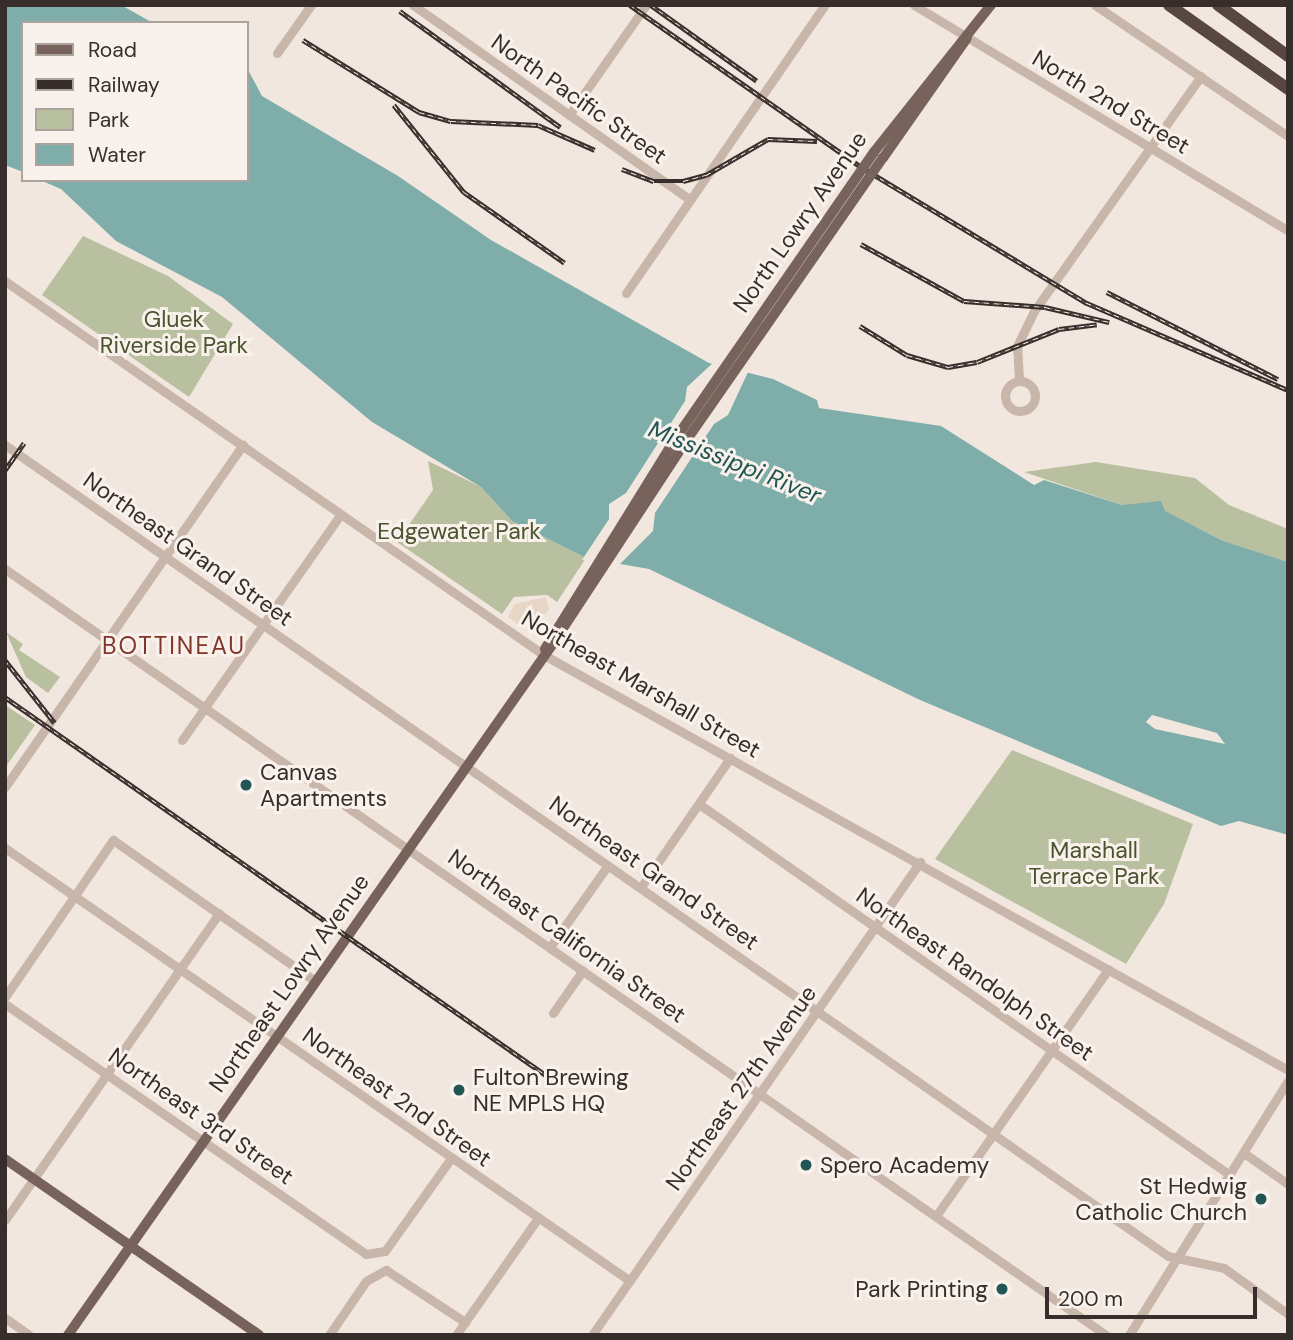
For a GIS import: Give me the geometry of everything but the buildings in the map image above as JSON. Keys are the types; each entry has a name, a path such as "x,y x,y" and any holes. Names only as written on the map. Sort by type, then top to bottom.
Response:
{"highway":[{"path":"1169,5 1288,89"},
{"path":"1218,5 1288,56"}],"main road":[{"name":"North Lowry Avenue","path":"681,439 878,155 991,5"},
{"name":"Northeast Lowry Avenue","path":"68,1335 544,655 681,439"},
{"path":"5,1159 259,1335"}],"street":[{"path":"277,52 311,5"},
{"name":"North Pacific Street","path":"413,5 689,199"},
{"path":"569,115 646,5"},
{"path":"626,293 825,5"},
{"name":"North 2nd Street","path":"914,5 1288,231"},
{"path":"1095,5 1288,136"},
{"path":"1019,381 1017,346 1029,320 1200,76"},
{"name":"Northeast Marshall Street","path":"5,281 544,655 920,862 1288,1070"},
{"name":"Northeast Grand Street","path":"5,445 994,1134 1178,1258 1224,1268 1288,1314"},
{"path":"5,787 243,445"},
{"path":"182,740 340,514"},
{"name":"Northeast California Street","path":"5,569 1106,1335"},
{"path":"641,887 730,758"},
{"name":"Northeast Randolph Street","path":"699,804 1230,1175"},
{"path":"5,997 113,840 315,981"},
{"name":"Northeast 2nd Street","path":"5,848 630,1281"},
{"name":"Northeast 27th Avenue","path":"592,1335 819,1012 920,862"},
{"path":"550,947 608,865"},
{"path":"5,1220 219,913"},
{"path":"936,1216 1108,969"},
{"path":"553,1013 583,970"},
{"name":"Northeast 3rd Street","path":"5,1004 375,1256 385,1251 451,1158"},
{"path":"1133,1333 1288,1081"},
{"path":"1244,1153 1288,1184"},
{"path":"456,1335 538,1218"},
{"path":"329,1335 380,1271 392,1272 465,1322"},
{"path":"5,1318 29,1335"}],"green space":[{"name":"Gluek Riverside Park","path":"83,236 168,276 233,324 189,397 42,295"},
{"name":"Edgewater Park","path":"428,461 481,487 512,521 586,558 557,602 547,595 514,597 502,614 397,542 433,490"},
{"path":"1096,462 1195,478 1229,505 1288,529 1288,562 1221,540 1164,511 1122,505 1024,472"},
{"path":"6,632 23,644 19,650 60,677 48,693 26,677"},
{"path":"5,705 35,725 5,768"},
{"name":"Marshall Terrace Park","path":"1012,750 1193,824 1164,904 1126,964 935,859"}],"shaded area":[{"path":"546,597 549,610 541,618 520,626 508,617 514,604"}],"water":[{"path":"5,5 121,5 149,21 21,21 21,171 5,165"},
{"name":"Mississippi River","path":"248,70 262,96 398,176 491,240 709,363 773,379 817,400 819,408 941,426 1034,485 1044,480 1122,505 1161,501 1165,511 1221,540 1288,562 1288,835 1239,821 1221,826 920,700 649,569 586,558 512,521 481,487 372,422 222,297 116,241 61,189 45,182 248,182","holes":["1152,715 1217,733 1225,744 1155,729 1146,722"]}],"pier":[{"path":"715,361 749,370 728,415 714,424 655,513 653,531 617,567 582,560 609,519 609,504 626,493 685,401 687,387"}],"railway":[{"path":"630,5 863,168 1087,303 1288,390"},
{"path":"651,5 757,81"},
{"path":"400,11 560,127"},
{"path":"303,40 419,112 451,121 538,125 595,150"},
{"path":"394,105 464,192 565,263"},
{"path":"622,169 654,181 683,181 706,175 768,139 817,141"},
{"path":"861,244 964,301 1045,307 1109,322"},
{"path":"1107,292 1278,379"},
{"path":"860,326 907,355 948,367 977,362 1059,329 1097,324"},
{"path":"5,470 24,443"},
{"path":"5,660 55,723"},
{"path":"5,697 553,1080"}],"place":[{"name":"Canvas Apartments","path":"246,785"},
{"name":"Fulton Brewing NE MPLS HQ","path":"459,1090"},
{"name":"Spero Academy","path":"806,1165"},
{"name":"St Hedwig Catholic Church","path":"1261,1199"},
{"name":"Park Printing","path":"1002,1289"}],"district":[{"name":"BOTTINEAU","path":"174,646"}]}
